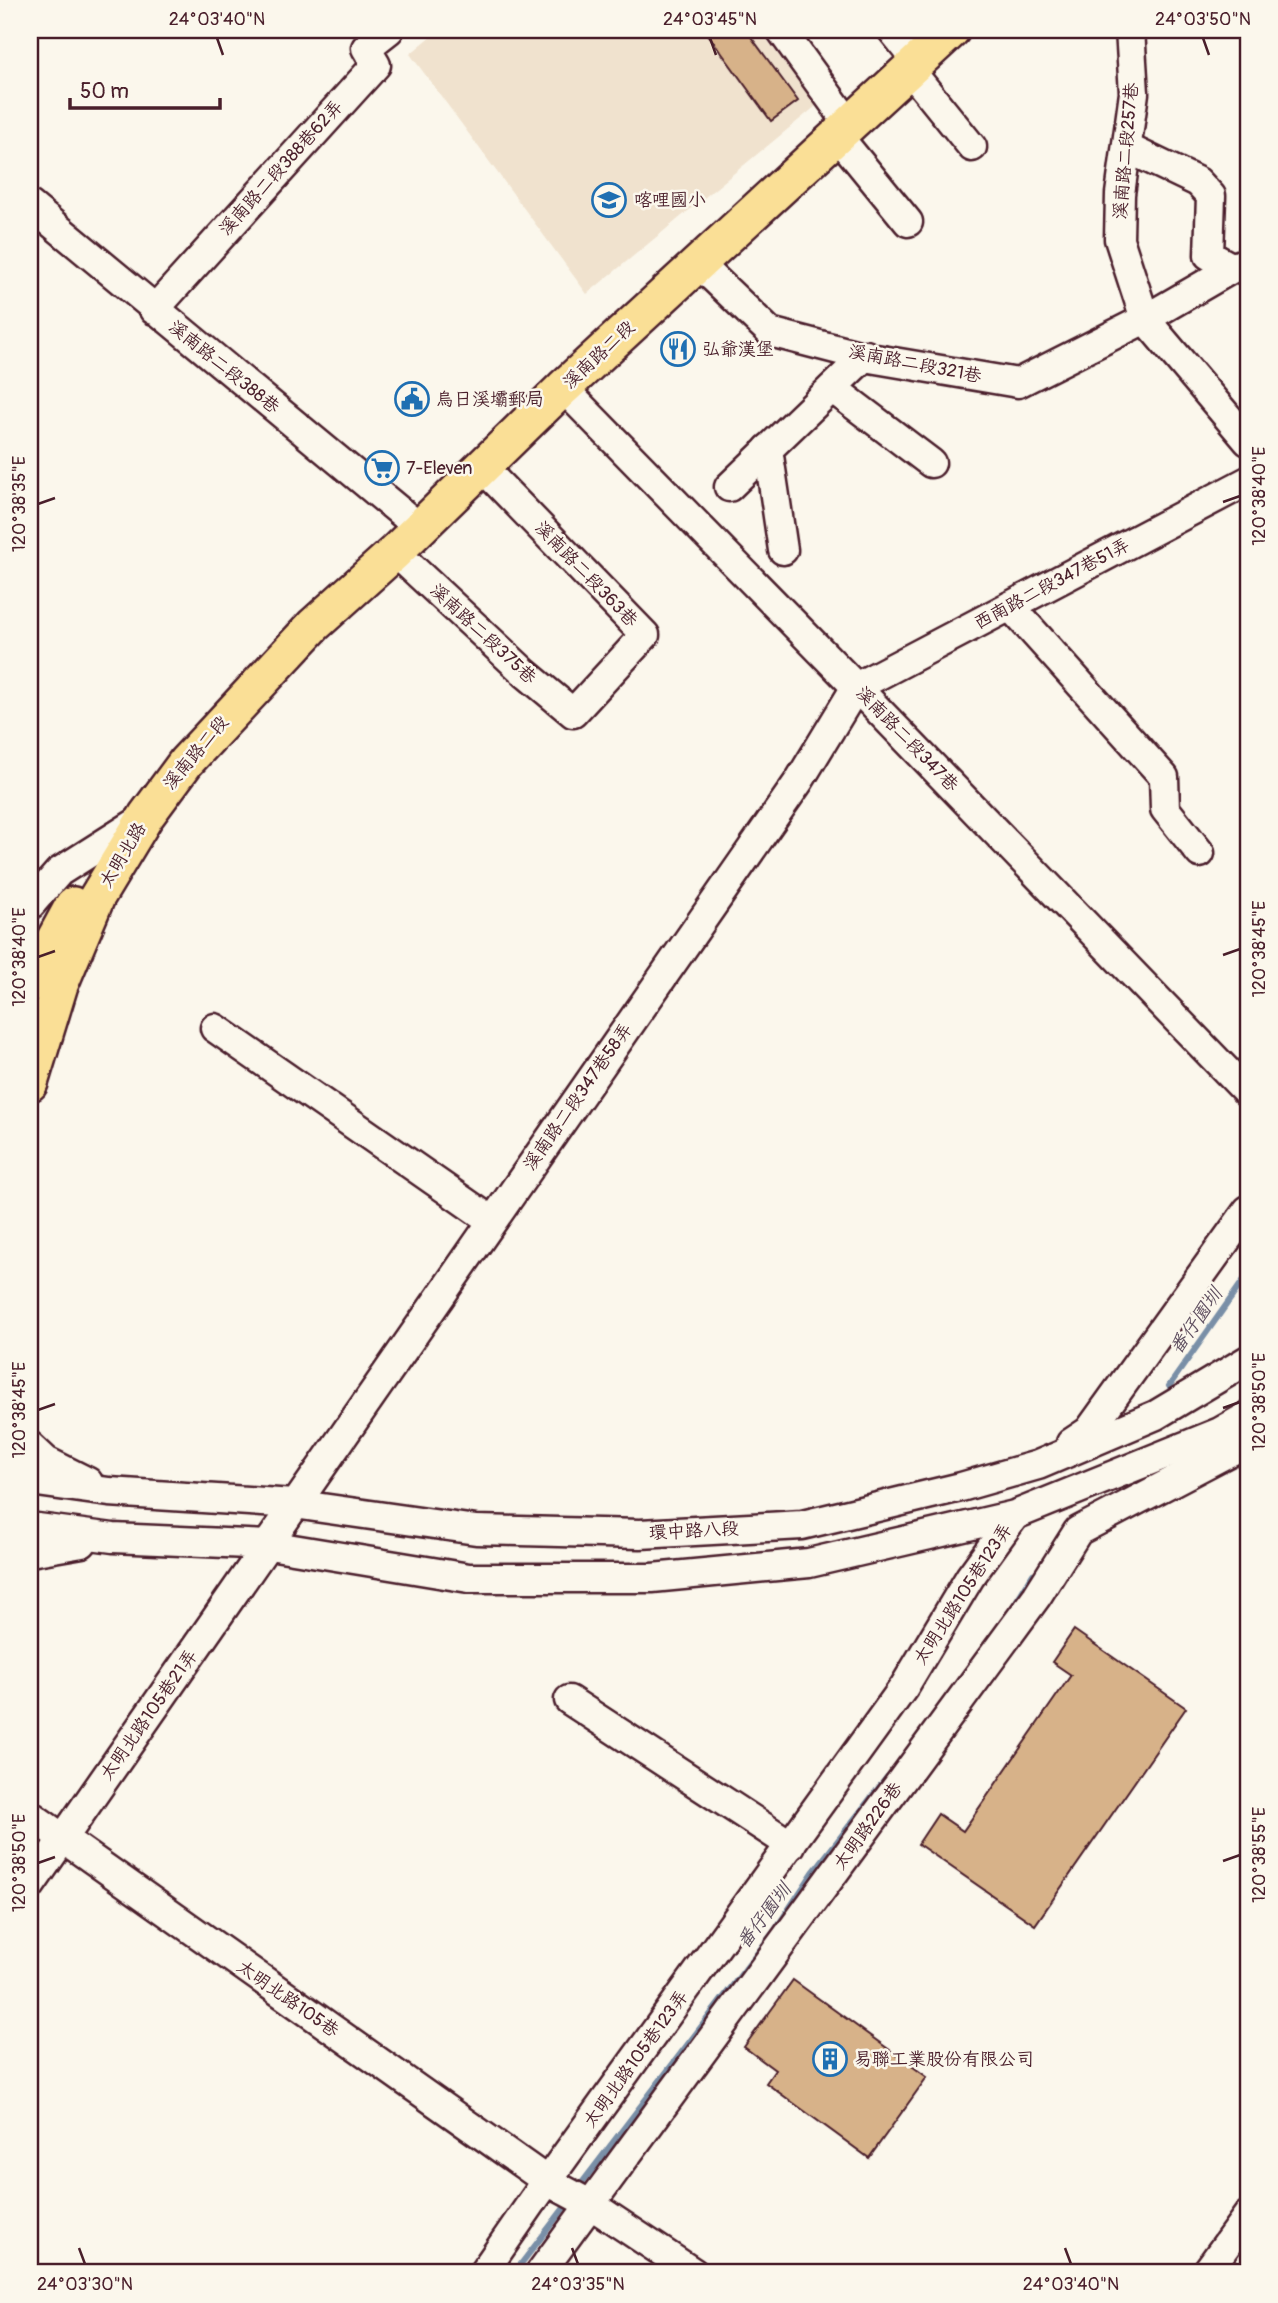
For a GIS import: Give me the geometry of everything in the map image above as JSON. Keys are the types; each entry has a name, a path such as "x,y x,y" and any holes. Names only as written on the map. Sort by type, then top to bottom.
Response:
{"main road":[{"name":"溪南路二段","path":"146,816 186,762 314,625 396,552 562,388 952,30"},
{"name":"太明北路","path":"30,1083 40,985 64,921 92,875 146,816"}],"street":[{"name":"溪南路二段388巷62弄","path":"154,310 376,65 366,48 389,30"},
{"path":"782,30 843,130 908,222"},
{"path":"892,30 913,65 972,147"},
{"name":"溪南路二段257巷","path":"1130,30 1134,93 1120,194 1119,239 1144,319 1248,441"},
{"path":"1127,148 1198,182 1211,196 1209,255 1241,265"},
{"name":"溪南路二段388巷","path":"34,216 154,310 420,528"},
{"name":"溪南路二段321巷","path":"698,263 770,332 870,358 1018,383 1144,319 1241,265"},
{"path":"729,487 866,355"},
{"name":"溪南路二段347巷","path":"562,388 856,687 1248,1093"},
{"path":"832,388 931,463"},
{"path":"768,449 783,550"},
{"name":"溪南路二段363巷","path":"482,467 645,635 572,713"},
{"name":"西南路二段347巷51弄","path":"856,687 1248,481"},
{"name":"溪南路二段375巷","path":"396,552 524,673 572,713"},
{"path":"1010,606 1164,777 1165,809 1200,853"},
{"name":"溪南路二段347巷58弄","path":"294,1504 799,781 856,687"},
{"path":"30,905 59,872 146,816"},
{"path":"215,1028 492,1221"},
{"path":"1038,1465 1089,1431 1248,1210"},
{"name":"環中路八段","path":"30,1481 109,1492 294,1504 476,1530 678,1533 802,1525 961,1487 1038,1465 1156,1415 1248,1360"},
{"path":"30,1527 113,1538 269,1545 469,1577 652,1578 809,1563 1015,1516 1208,1437 1248,1416"},
{"name":"太明路226巷","path":"540,2273 1037,1596 1079,1531 1248,1442"},
{"name":"環中路八段","path":"30,1446 46,1461 109,1492"},
{"name":"太明北路105巷21弄","path":"30,1886 269,1545 294,1504"},
{"name":"太明北路105巷123弄","path":"483,2273 904,1687 971,1577 1015,1516"},
{"path":"30,1552 113,1538"},
{"path":"569,1699 791,1844"},
{"name":"太明北路105巷","path":"30,1815 547,2181 590,2204 694,2273"},
{"path":"1206,2273 1248,2215"}],"shaded area":[{"name":"喀哩國小","path":"439,30 760,30 816,106 587,294 410,54"}],"building":[{"path":"705,30 746,30 798,101 771,121"},
{"path":"1074,1630 1186,1708 1035,1925 918,1844 938,1814 963,1831 1071,1675 1052,1662"},
{"name":"易聯工業股份有限公司","path":"793,1980 927,2077 869,2158 766,2083 775,2070 744,2047"}],"waterway":[{"name":"番仔園圳","path":"1169,1386 1248,1274"},
{"name":"番仔園圳","path":"1012,1608 1033,1574"},
{"name":"番仔園圳","path":"578,2188 775,1930 814,1871 887,1777"},
{"name":"番仔園圳","path":"514,2273 570,2200"}],"place":[{"name":"喀哩國小","path":"609,200"},
{"name":"弘爺漢堡","path":"678,349"},
{"name":"烏日溪壩郵局","path":"412,399"},
{"name":"7-Eleven","path":"382,468"},
{"name":"易聯工業股份有限公司","path":"830,2059"}]}
